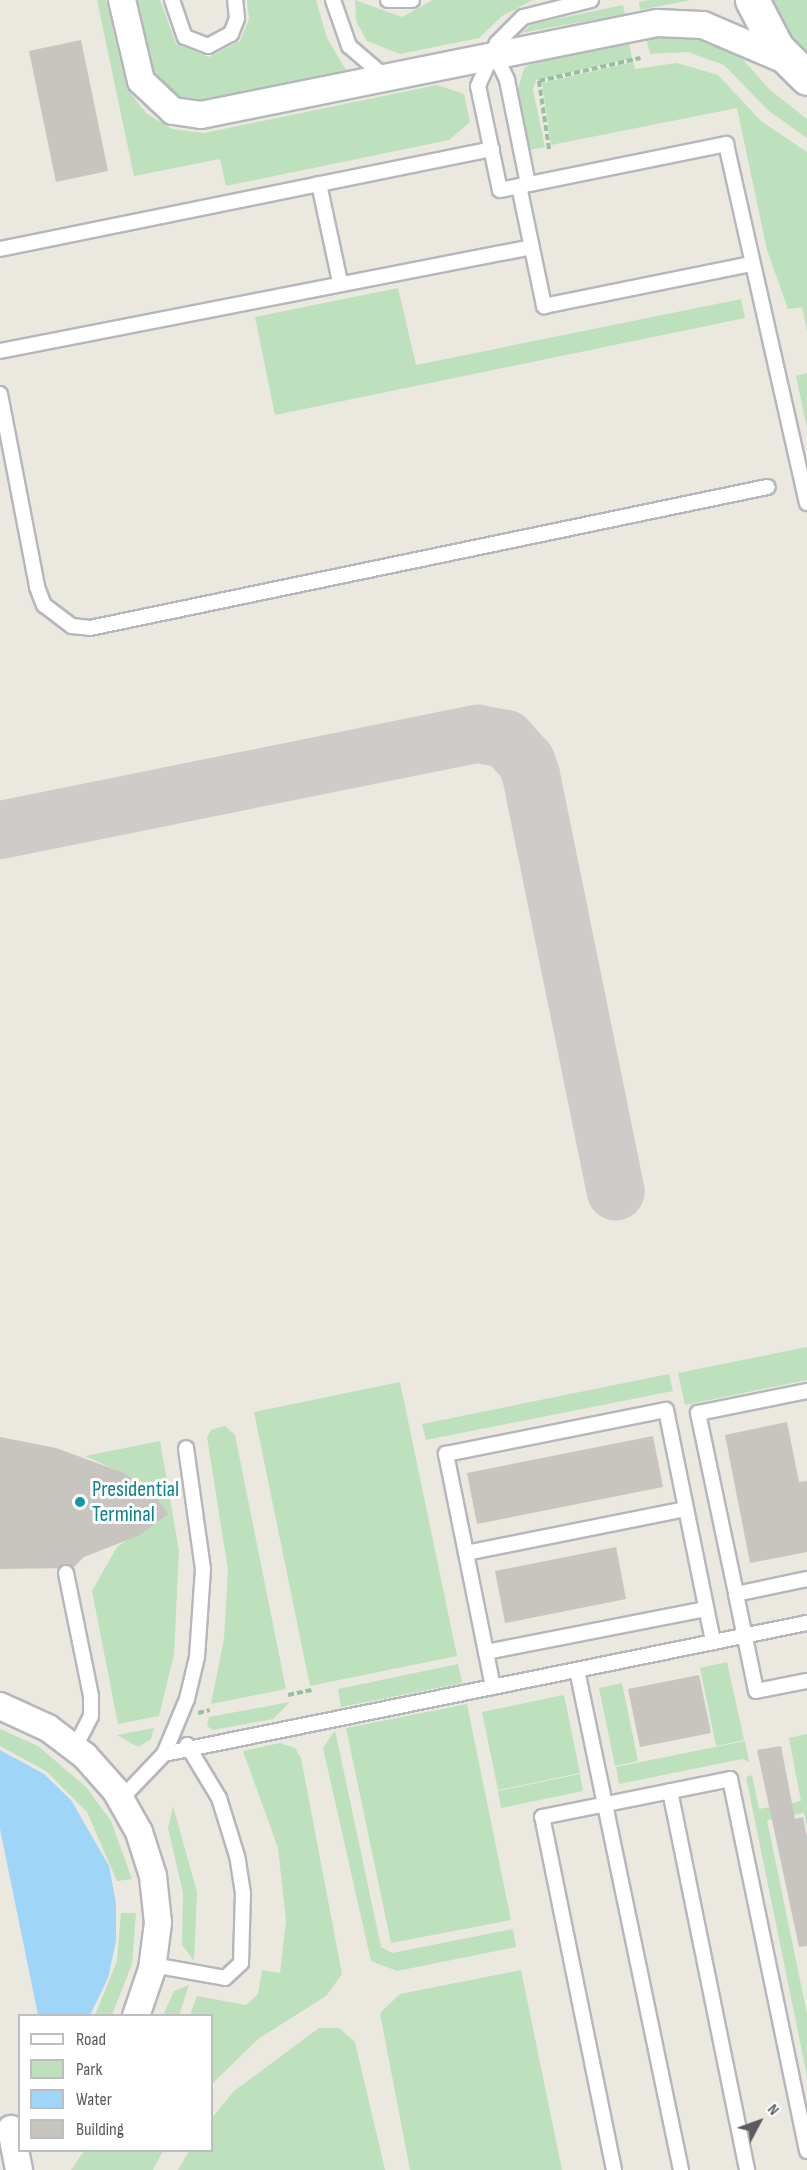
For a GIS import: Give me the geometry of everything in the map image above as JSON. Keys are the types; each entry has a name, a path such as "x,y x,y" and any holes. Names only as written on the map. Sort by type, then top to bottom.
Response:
{"street":[{"path":"122,0 141,81 173,111 201,115 495,55 680,22 733,34 798,70"},
{"path":"752,0 798,70"},
{"path":"2,1705 75,1747 122,1799 153,1876 158,1923 153,1965 137,2014"},
{"path":"10,2130 19,2170"}],"lane":[{"path":"172,0 184,37 208,46 231,34 235,0"},
{"path":"333,0 349,46 386,78"},
{"path":"388,0 412,0"},
{"path":"591,0 514,22 502,35 495,55 478,86 500,190 726,144 751,264 761,280 807,503"},
{"path":"495,55 507,80 532,247 544,306 751,264"},
{"path":"0,249 492,150"},
{"path":"319,184 340,282"},
{"path":"0,351 340,282 532,247"},
{"path":"0,394 37,587 44,605 72,626 90,628 767,487"},
{"path":"807,1391 699,1413 756,1691 807,1681"},
{"path":"493,1687 446,1454 666,1410 713,1642"},
{"path":"122,1799 164,1754 174,1735 197,1657 202,1613 200,1526 186,1448"},
{"path":"466,1553 686,1509"},
{"path":"66,1573 91,1696 88,1724 75,1747"},
{"path":"736,1594 807,1580"},
{"path":"486,1652 706,1609"},
{"path":"164,1754 807,1623"},
{"path":"577,1670 681,2170"},
{"path":"153,1965 225,1978 241,1963 243,1893 237,1856 219,1798 192,1748 174,1735"},
{"path":"614,2170 542,1817 730,1779 807,2151"},
{"path":"670,1791 747,2170"}],"path":[{"path":"549,149 539,81 640,58"},
{"path":"288,1695 311,1690"}],"green space":[{"path":"97,0 106,0 127,89 146,113 172,129 204,133 437,85 464,94 470,122 449,140 226,186 220,159 134,176"},
{"path":"134,0 160,0 176,44 209,57 240,41 249,19 247,0 316,0 327,38 346,70 204,101 181,100 153,79"},
{"path":"355,0 402,17 433,0 533,0 502,16 479,38 400,54 367,41 356,21"},
{"path":"691,0 640,10 639,2"},
{"path":"772,0 807,0 807,54 792,37"},
{"path":"623,5 625,14 521,33 532,24"},
{"path":"666,35 706,40 739,55 770,90 807,119 807,138 769,111 724,65 688,52 650,54 646,38"},
{"path":"629,42 632,58 536,80 533,90 545,147 529,150 517,92 524,68 542,59"},
{"path":"633,62 635,69 677,63 718,75 761,121 807,152 807,331 802,307 788,309 767,250 737,108 551,145 542,83"},
{"path":"398,288 416,365 741,299 745,318 275,415 255,317"},
{"path":"807,373 807,429 796,376"},
{"path":"807,1347 807,1380 685,1405 678,1373"},
{"path":"669,1374 673,1391 426,1440 422,1424"},
{"path":"400,1382 457,1656 310,1686 254,1412"},
{"path":"225,1426 235,1435 286,1689 211,1704 224,1639 228,1570 207,1437 211,1430"},
{"path":"160,1441 179,1551 174,1654 159,1716 118,1724 92,1591 117,1547 167,1513 142,1482 85,1456"},
{"path":"727,1662 744,1740 716,1746 700,1668"},
{"path":"458,1664 462,1683 341,1707 338,1689"},
{"path":"622,1683 638,1761 615,1766 599,1688"},
{"path":"564,1695 580,1773 498,1790 482,1712"},
{"path":"290,1702 273,1719 213,1730 207,1726 209,1717"},
{"path":"467,1704 511,1920 391,1943 346,1728"},
{"path":"154,1728 151,1739 138,1747 117,1735"},
{"path":"0,1729 38,1746 86,1787 111,1821 132,1879 117,1881 87,1812 46,1771 0,1746"},
{"path":"335,1730 381,1947 392,1953 513,1929 516,1947 397,1971 371,1961 323,1748"},
{"path":"807,1734 807,1828 804,1813 767,1820 807,2014 807,2076 746,1777 752,1775 759,1809 801,1801 789,1738"},
{"path":"745,1741 749,1762 742,1759 619,1784 616,1767"},
{"path":"280,1743 295,1748 301,1758 342,1974 326,1996 258,2039 213,2083 213,2014 190,2014 197,1996 246,2005 258,1994 262,1970 280,1973 286,1921 278,1848 243,1751"},
{"path":"580,1774 583,1791 501,1808 498,1791"},
{"path":"173,1806 197,1892 194,1961 182,1945 183,1893 168,1828"},
{"path":"121,1913 136,1913 132,1964 112,2014 95,2014 117,1961"},
{"path":"521,1970 562,2170 410,2170 380,2013 400,1994"},
{"path":"189,1985 179,2014 163,2014 174,1991"},
{"path":"319,2028 339,2028 355,2042 385,2170 178,2170 188,2152 213,2152 213,2117 234,2091"},
{"path":"83,2152 162,2152 153,2170 71,2170"}],"water":[{"path":"0,1750 44,1774 71,1800 109,1866 116,1903 116,1941 108,1978 90,2014 38,2014 0,1829"}],"building":[{"path":"81,40 108,171 56,182 29,51"},
{"path":"787,1422 799,1482 807,1481 807,1552 750,1563 725,1435"},
{"path":"653,1436 663,1487 477,1524 467,1473"},
{"name":"Presidential Terminal","path":"0,1437 56,1448 124,1473 151,1490 168,1514 140,1535 84,1557 73,1568 0,1569"},
{"path":"616,1547 626,1599 505,1623 495,1571"},
{"path":"699,1675 711,1733 640,1747 628,1689"},
{"path":"781,1746 795,1819 803,1817 807,1837 807,1946 799,1947 757,1750"}],"taxiway":[{"path":"0,830 478,734 506,739 526,761 531,775 616,1191"}],"place":[{"name":"Presidential Terminal","path":"80,1502"}]}
